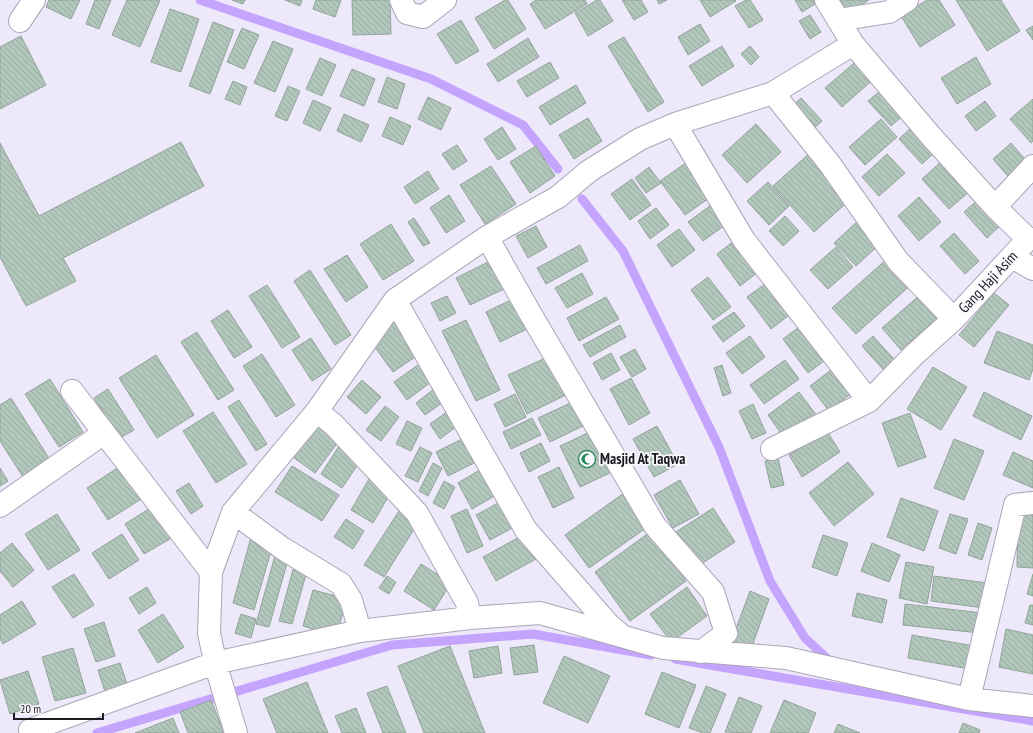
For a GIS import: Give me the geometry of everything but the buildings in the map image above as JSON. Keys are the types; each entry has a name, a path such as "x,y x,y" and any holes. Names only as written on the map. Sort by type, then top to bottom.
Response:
{"street":[{"path":"20,21 34,0"},
{"path":"401,0 407,13 423,17 445,0"},
{"name":"Gang Haji Asim","path":"772,449 869,401 915,354 954,318 1028,239 995,207 853,44 826,0"},
{"path":"838,20 889,12 907,0"},
{"path":"236,733 215,665 209,633 211,572 233,512 317,410 395,300 487,237 558,197 589,171 640,139 675,124 773,93 853,44"},
{"path":"773,93 828,163 898,261 954,318"},
{"path":"675,124 744,240 869,401"},
{"path":"995,207 1033,166"},
{"path":"487,237 655,526 713,592 726,633 701,652"},
{"path":"1012,257 1033,269"},
{"path":"395,300 526,530 609,625 623,637"},
{"path":"72,391 211,572"},
{"path":"317,410 334,424 417,513 467,603 470,618"},
{"path":"0,506 104,432"},
{"path":"969,699 1015,506 1033,504"},
{"path":"233,512 282,548 341,584 351,600 360,631"},
{"path":"30,730 215,665 360,631 470,618 540,613 663,648 786,658 969,699 1033,706"}],"waterway":[{"path":"200,0 431,79 523,125 558,169"},
{"path":"582,199 623,251 719,447 770,581 805,638 831,662"},
{"path":"97,733 392,645 533,634 651,655"},
{"path":"675,659 1033,721"}],"place":[{"name":"Masjid At Taqwa","path":"587,459"}]}
